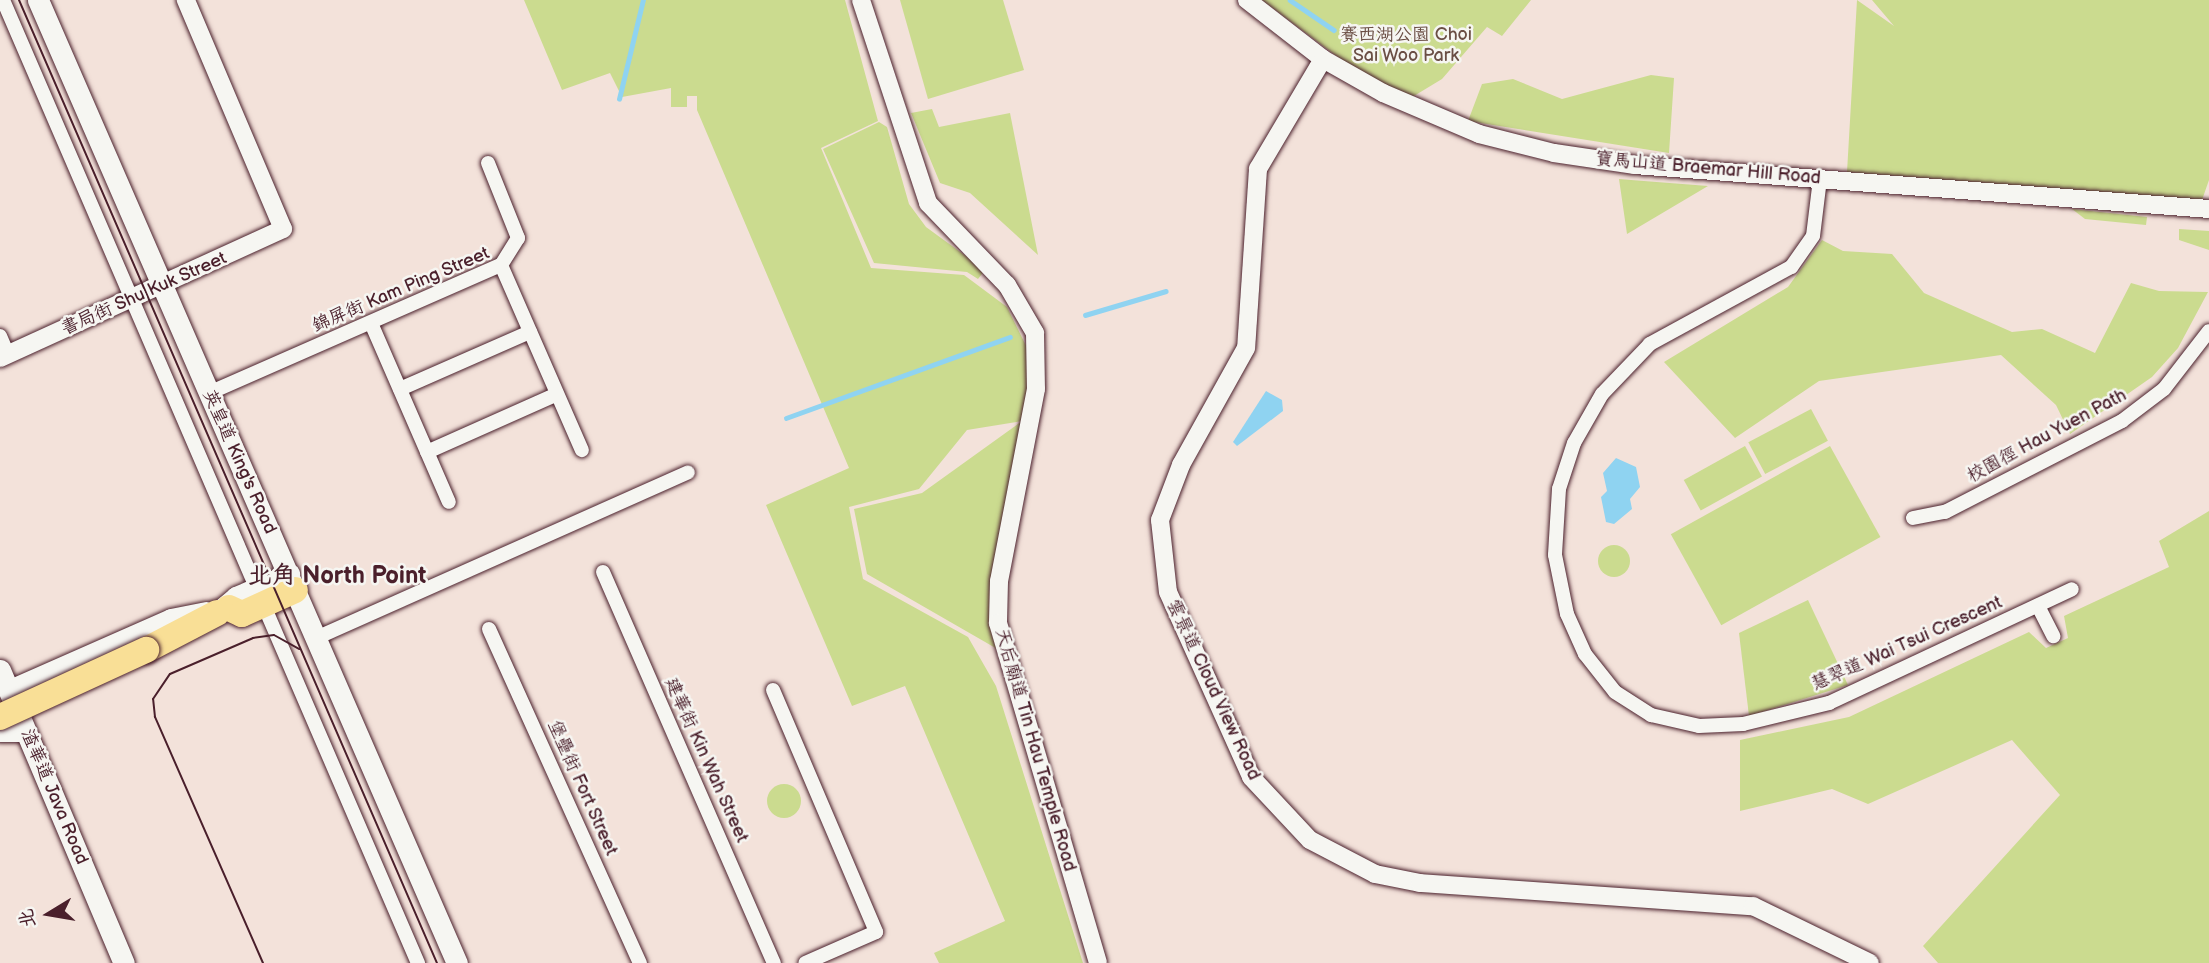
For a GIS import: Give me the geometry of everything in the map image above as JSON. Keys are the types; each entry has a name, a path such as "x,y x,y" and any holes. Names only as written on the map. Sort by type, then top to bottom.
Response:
{"highway":[{"path":"0,717 146,650 223,611 242,614 261,596 292,582"}],"main road":[{"name":"英皇道 King's Road","path":"38,0 457,963"},
{"name":"渣華道 Java Road","path":"3,684 27,733 124,963"}],"street":[{"name":"英皇道 King's Road","path":"1,0 418,963"},
{"name":"書局街 Shu Kuk Street","path":"4,356 132,300 284,227 187,0"},
{"name":"天后廟道 Tin Hau Temple Road","path":"861,0 931,207 1016,296 1035,333 1036,389 999,581 998,623 1098,963"},
{"name":"寶馬山道 Braemar Hill Road","path":"1247,0 1322,59 1454,125 1554,153 1820,179 2209,209"},
{"name":"雲景道 Cloud View Road","path":"1322,59 1258,169 1246,348 1181,466 1160,520 1168,592 1251,777 1310,840 1375,874 1420,883 1753,906 1870,963"},
{"path":"488,163 519,238 501,265"},
{"name":"慧翠道 Wai Tsui Crescent","path":"1820,179 1812,236 1791,267 1650,344 1626,365 1584,423 1564,471 1555,533 1562,596 1578,642 1607,684 1636,707 1680,723 1728,725 1829,703 2072,589"},
{"name":"錦屏街 Kam Ping Street","path":"209,393 501,265 582,450"},
{"path":"371,323 449,502"},
{"name":"校園徑 Hau Yuen Path","path":"1913,518 1945,512 2122,421 2164,389 2209,331"},
{"path":"400,389 530,332"},
{"path":"0,336 4,356"},
{"path":"427,452 557,394"},
{"path":"316,638 688,472"},
{"name":"建華街 Kin Wah Street","path":"603,572 774,963"},
{"path":"2038,606 2053,636"},
{"path":"3,684 171,618 223,611"},
{"name":"堡壘街 Fort Street","path":"489,629 639,963"},
{"path":"772,696 876,932 805,963"},
{"path":"0,733 27,733"}],"green space":[{"path":"524,0 845,0 878,121 821,148 871,268 964,275 1007,307 1032,358 1024,420 1007,511 999,650 867,574 854,509 922,493 1022,421 967,430 919,489 849,507 863,579 968,637 996,686 1083,963 939,963 934,953 1005,921 905,686 852,706 766,505 849,468 697,110 697,96 687,96 687,107 671,107 671,88 622,97 610,73 562,90"},
{"path":"900,0 1003,0 1024,70 928,99"},
{"name":"賽西湖公園 Choi Sai Woo Park","path":"1262,0 1531,0 1502,36 1487,27 1442,79 1409,99 1363,76"},
{"path":"1857,0 1894,26 1872,0 2209,0 2209,180 2202,200 1847,172"},
{"name":"賽西湖公園 Choi Sai Woo Park","path":"1651,75 1674,78 1669,153 1468,121 1482,84 1513,79 1562,99"},
{"path":"932,109 939,127 1010,113 1038,255 970,193 940,183 911,113"},
{"path":"879,122 887,127 909,204 926,227 985,270 978,279 967,272 874,263 823,149"},
{"path":"1619,179 1631,180 1708,186 1627,234"},
{"path":"2072,209 2147,217 2146,225 2085,219"},
{"path":"2179,229 2209,231 2209,250 2179,240"},
{"path":"1822,240 1843,251 1892,254 1924,293 2012,332 2042,329 2095,353 2131,283 2159,291 2208,292 2178,348 2152,377 2070,434 2056,405 2001,355 1819,381 1735,438 1664,362 1788,287"},
{"path":"1811,409 1828,441 1765,474 1748,442"},
{"path":"1745,446 1762,477 1701,511 1684,480"},
{"path":"1830,446 1880,537 1721,625 1671,534"},
{"path":"2209,511 2209,963 1938,963 1923,946 2060,795 2012,740 1868,804 1832,789 1740,811 1740,740 1849,717 2029,632 2046,648 2068,638 2064,616 2169,567 2159,541"},
{"path":"1614,545 1625,550 1630,561 1625,572 1614,577 1603,572 1598,561 1603,550"},
{"path":"1808,600 1848,685 1749,716 1739,633"},
{"path":"784,784 796,789 801,801 796,813 784,818 772,813 767,801 772,789"}],"water":[{"path":"1266,391 1282,400 1283,411 1237,446 1233,442"},
{"path":"1616,458 1636,467 1640,487 1630,499 1632,509 1614,524 1606,522 1601,497 1607,491 1603,473"}],"waterway":[{"path":"619,99 643,0"},
{"path":"1290,0 1334,30"},
{"path":"1085,315 1166,291"},
{"path":"786,418 1010,337"}],"tram line":[{"path":"19,0 437,963"},
{"path":"263,963 155,717 153,699 170,674 253,638 274,635 299,649"}],"district":[{"name":"北角 North Point","path":"337,576"}]}
